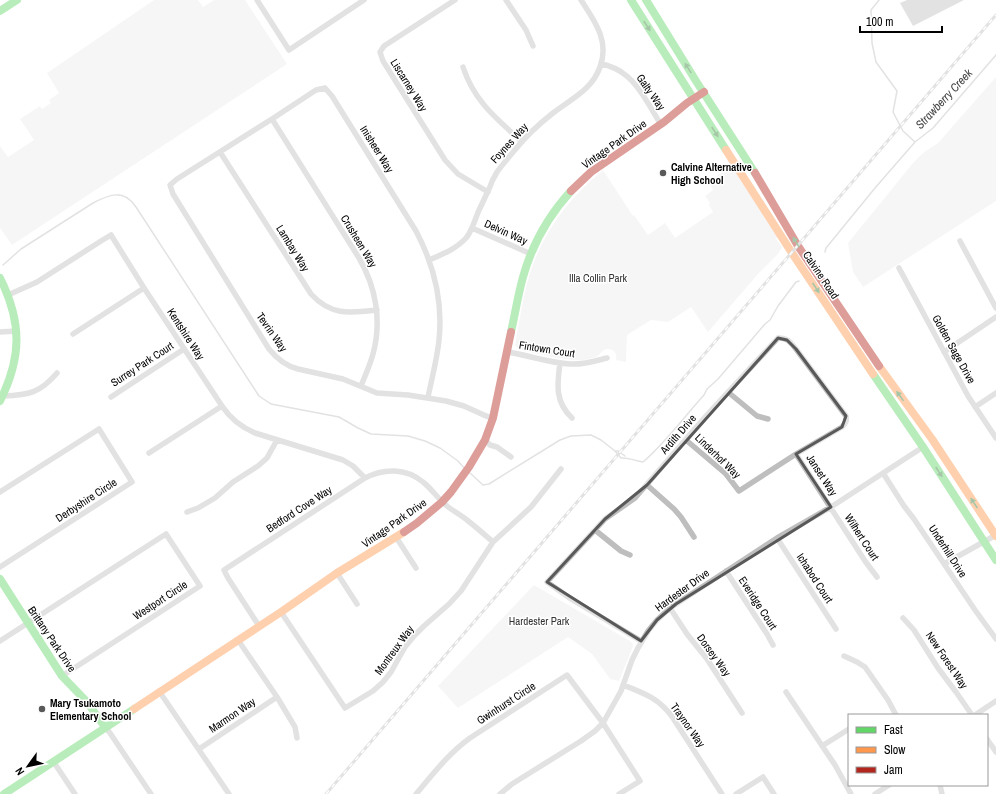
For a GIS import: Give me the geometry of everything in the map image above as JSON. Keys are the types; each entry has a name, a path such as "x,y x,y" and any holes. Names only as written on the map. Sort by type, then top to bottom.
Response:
{"street":[{"path":"0,11 17,0"},
{"path":"257,0 289,50 364,0"},
{"name":"Liscarney Way","path":"455,0 384,46 380,52 383,61 445,160 458,174 488,192"},
{"path":"506,0 526,30 533,46"},
{"path":"581,0 600,33 603,49 602,64"},
{"name":"Calvine Road","path":"631,0 792,252 923,447 996,560"},
{"name":"Calvine Road","path":"646,0 753,169 798,246 881,368 932,439 996,535"},
{"name":"Foynes Way","path":"429,260 459,245 472,228 496,173 522,142 550,115 589,86 597,76 602,64"},
{"name":"Galty Way","path":"602,64 619,70 629,77 661,125"},
{"path":"463,67 471,87 483,105 522,142"},
{"name":"Inisheer Way","path":"170,185 316,90 325,88 336,102 416,231 429,260 436,282 440,307 440,320 437,352 428,397"},
{"name":"Vintage Park Drive","path":"4,794 281,612 337,573 417,523 442,502 463,477 485,440 493,418 521,286 531,254 539,236 551,216 583,179 600,165 661,125 687,103 704,92"},
{"name":"Crusheen Way","path":"272,119 362,263 372,286 378,323 376,342 361,386"},
{"name":"Lambay Way","path":"220,152 311,294 330,309 342,312 377,310"},
{"name":"Tevrin Way","path":"170,185 173,194 273,354 282,362 292,368 343,379 377,393 428,397 464,406 493,418"},
{"name":"Delvin Way","path":"472,228 531,254"},
{"name":"Kentshire Way","path":"8,294 37,282 111,235 144,288 229,416 244,428 254,433 343,460 353,466 365,478"},
{"path":"960,241 996,308"},
{"name":"Golden Sage Drive","path":"899,268 975,407 996,438"},
{"path":"0,278 14,311 17,346 12,372 1,399"},
{"path":"73,334 144,288"},
{"path":"944,352 996,317"},
{"path":"0,332 16,331"},
{"name":"Ardith Drive","path":"641,641 571,599 547,582 605,519 635,498 728,392 778,338 787,340 796,349 846,416 847,421 842,427 796,454"},
{"name":"Surrey Park Court","path":"111,397 184,349"},
{"name":"Fintown Court","path":"508,352 571,365 589,363 607,358"},
{"path":"560,363 558,393 565,410 572,418"},
{"path":"1,399 35,392 46,385 57,373"},
{"path":"728,392 757,416 768,419"},
{"path":"975,407 996,393"},
{"path":"149,453 222,406"},
{"name":"Derbyshire Circle","path":"0,492 99,429 132,482 0,567"},
{"path":"187,512 198,508 215,498 233,482 258,466 267,458 277,440"},
{"path":"485,440 490,445 498,447 511,457"},
{"name":"Linderhof Way","path":"686,440 726,474 739,491 796,454"},
{"name":"Hardester Drive","path":"500,794 512,784 581,741 603,723 616,701 641,641 657,620 670,608 777,538 831,507 923,447"},
{"name":"Janset Way","path":"796,454 831,507"},
{"path":"493,542 531,507 562,469"},
{"name":"Bedford Cove Way","path":"259,626 224,570 370,475 382,471 394,470 407,473 418,478 442,502 493,542"},
{"name":"Underhill Drive","path":"883,474 983,623 996,639"},
{"path":"647,485 674,509 694,537"},
{"name":"Wilhert Court","path":"831,507 865,561 877,577"},
{"path":"595,530 621,551 630,555"},
{"name":"Westport Circle","path":"28,623 166,534 200,586 62,676"},
{"path":"944,564 996,535"},
{"path":"396,537 416,568"},
{"name":"Ichabod Court","path":"777,538 836,629"},
{"name":"Montreux Way","path":"281,612 345,708 373,691 387,678 405,647 414,636 461,591 493,542"},
{"name":"Everidge Court","path":"726,571 773,645"},
{"path":"337,573 357,604"},
{"name":"Brittany Park Drive","path":"0,579 62,676 87,702 105,727"},
{"name":"Dorsey Way","path":"670,608 687,634 707,659 742,713"},
{"name":"New Forest Way","path":"903,618 914,630 938,668 971,714"},
{"path":"0,641 28,623"},
{"path":"238,640 277,697 295,727 297,738"},
{"path":"844,656 865,667 888,700 895,714"},
{"name":"Gwinhurst Circle","path":"416,794 460,745 567,675 603,723"},
{"name":"Traynor Way","path":"623,685 653,698 666,709 722,794"},
{"path":"159,691 229,794"},
{"path":"786,692 835,765 851,794"},
{"name":"Marmon Way","path":"199,749 277,697"},
{"path":"976,714 996,701"},
{"path":"603,723 640,781 619,794"},
{"path":"105,727 151,794"},
{"path":"822,746 848,730"},
{"path":"988,740 996,752"},
{"path":"53,761 75,794"},
{"path":"736,794 763,777 774,794"},
{"path":"875,794 887,786"}],"highlighted area":[{"path":"778,338 787,340 796,349 846,416 842,427 796,454 831,507 676,604 657,620 641,641 547,582 605,519 647,485"}],"green space":[{"path":"154,0 198,0 203,7 214,0 245,0 287,64 12,245 0,228 0,146 8,157 34,140 20,119 40,106 42,109 51,103 49,100 59,93 47,73"},
{"path":"996,77 996,201 863,287 853,272 848,243 913,163 923,153 938,143"},
{"name":"Illa Collin Park","path":"732,167 778,237 776,239 782,247 778,254 758,274 708,332 691,307 668,322 651,320 627,335 626,362 616,360 615,353 613,350 609,349 604,350 596,357 576,360 552,357 517,348 515,345 526,288 537,255 551,227 569,203 591,180 603,170 633,216 634,215 648,235 665,223 675,238 713,212 709,205 710,203 705,196 713,190 708,181"},
{"name":"Hardester Park","path":"534,585 633,644 619,681 610,679 592,654 568,637 458,708 438,686"}],"shaded area":[{"path":"907,0 964,0 913,26 900,3"}],"waterway":[{"name":"Strawberry Creek","path":"879,0 871,10 872,43 876,62 897,91 893,112 903,131 915,142 933,128 996,55"},
{"path":"825,252 826,248 875,188 915,142"},
{"path":"3,265 21,249 93,203 105,197 122,195 131,201 136,207 259,396 271,404 339,417 371,434 408,436 425,441 440,448 458,461 465,469"},
{"path":"470,473 483,485 489,484 560,440 571,436 591,435 601,440 621,458 643,462 667,438 704,395 707,389 718,379 770,320 778,306 796,282 799,281"},
{"path":"615,451 618,451 625,456"}],"railway":[{"path":"326,794 996,15"}],"traffic: fast":[{"path":"0,11 17,0"},
{"path":"631,0 726,150"},
{"path":"646,0 755,173"},
{"path":"511,332 521,284 531,253 555,210 571,191"},
{"path":"0,278 12,310 16,340 12,369 0,401"},
{"path":"873,374 923,447 996,560"},
{"path":"0,579 62,676 87,702 105,727"},
{"path":"4,794 134,709"}],"traffic: slow":[{"path":"726,150 792,253 873,374"},
{"path":"879,366 932,439 996,536"},
{"path":"134,709 281,612 337,573 404,532"}],"traffic: jam":[{"path":"571,191 591,172 664,122 687,103 704,92"},
{"path":"755,173 798,246 879,366"},
{"path":"404,532 442,502 451,492 469,467 485,440 493,418 511,332"}],"place":[{"name":"Calvine Alternative High School","path":"663,173"},
{"name":"Mary Tsukamoto Elementary School","path":"42,709"}]}
